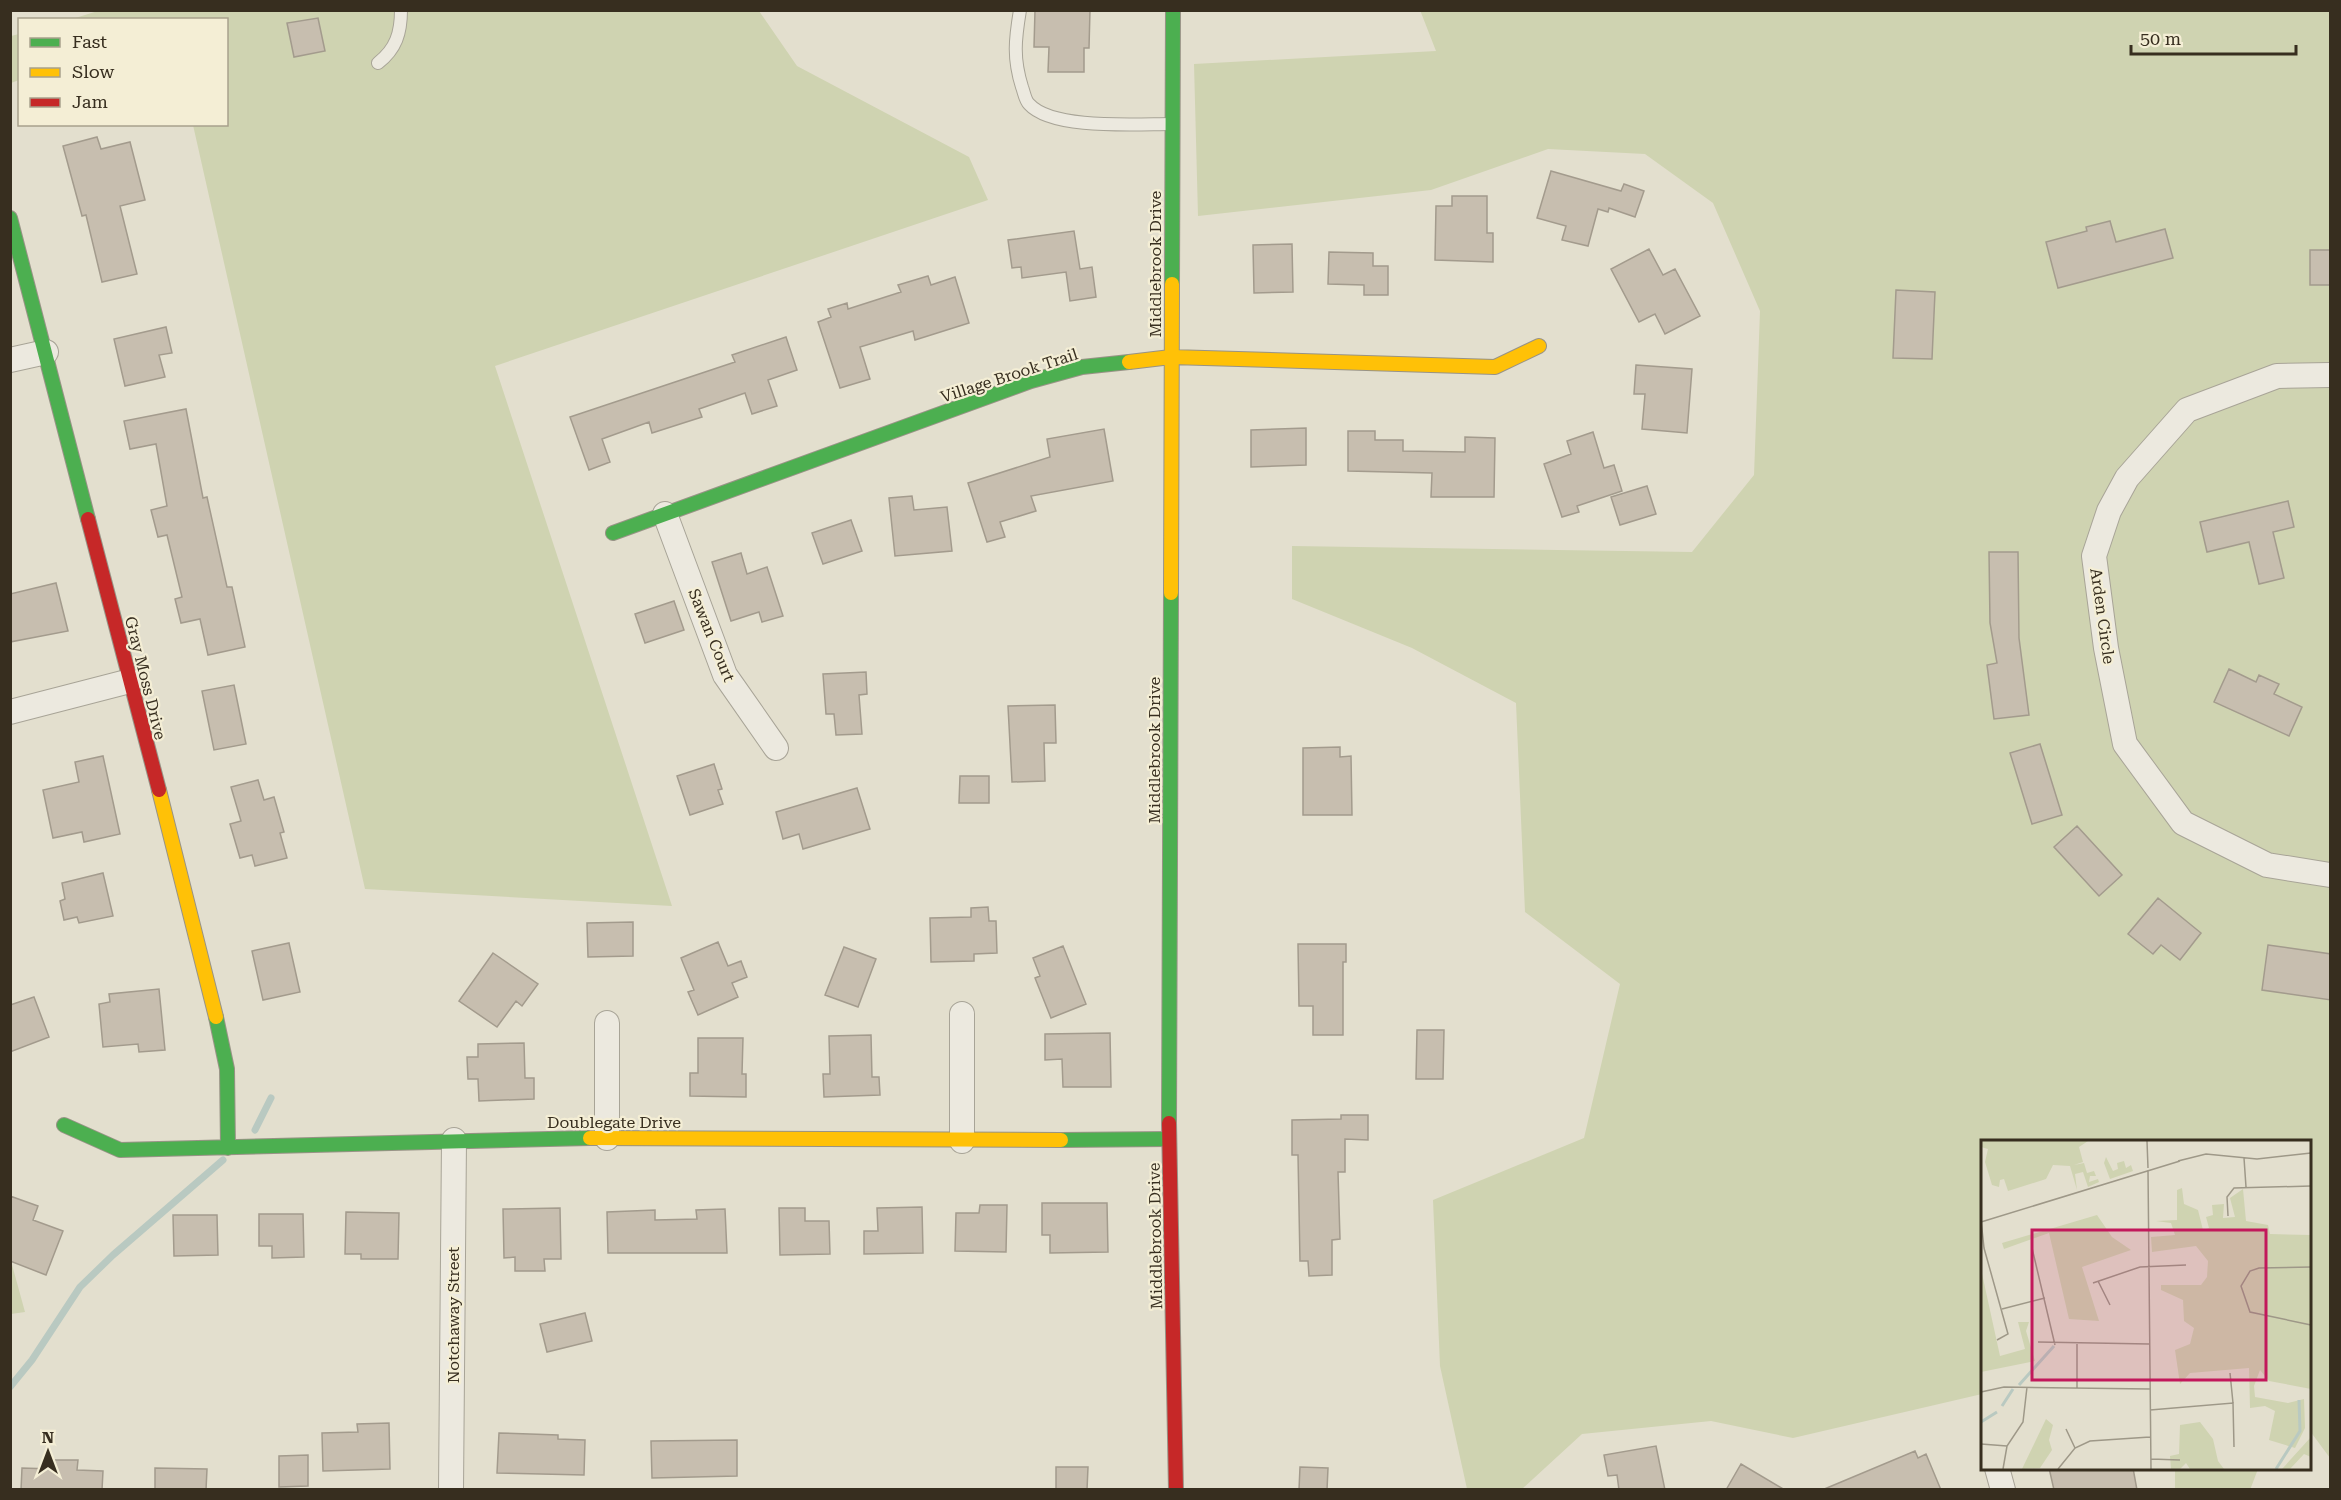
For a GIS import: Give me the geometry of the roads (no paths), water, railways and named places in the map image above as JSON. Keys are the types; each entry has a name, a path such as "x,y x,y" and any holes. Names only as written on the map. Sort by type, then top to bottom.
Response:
{"street":[{"name":"Middlebrook Drive","path":"1173,10 1169,1139 1176,1490"},
{"name":"Gray Moss Drive","path":"10,218 204,963 227,1068 228,1148"},
{"name":"Village Brook Trail","path":"613,533 1031,381 1082,367 1172,357 1495,367 1539,345"},
{"path":"10,360 46,352"},
{"name":"Arden Circle","path":"2331,375 2277,376 2187,410 2127,478 2109,511 2094,556 2106,648 2125,744 2182,823 2267,865 2331,875"},
{"name":"Sawan Court","path":"665,514 725,675 776,748"},
{"path":"10,712 130,681"},
{"path":"962,1014 962,1141"},
{"path":"607,1023 607,1138"},
{"name":"Doublegate Drive","path":"64,1125 120,1150 607,1138 962,1141 1169,1139"},
{"name":"Notchaway Street","path":"451,1490 454,1140"},
{"path":"1997,1470 2003,1490"}],"lane":[{"path":"378,63 389,55 401,30 401,10"},
{"path":"1020,10 1014,52 1019,76 1027,103 1044,116 1070,121 1171,124"}],"waterway":[{"path":"255,1130 271,1098"},
{"path":"10,1387 32,1360 80,1287 113,1255 223,1160"}]}
